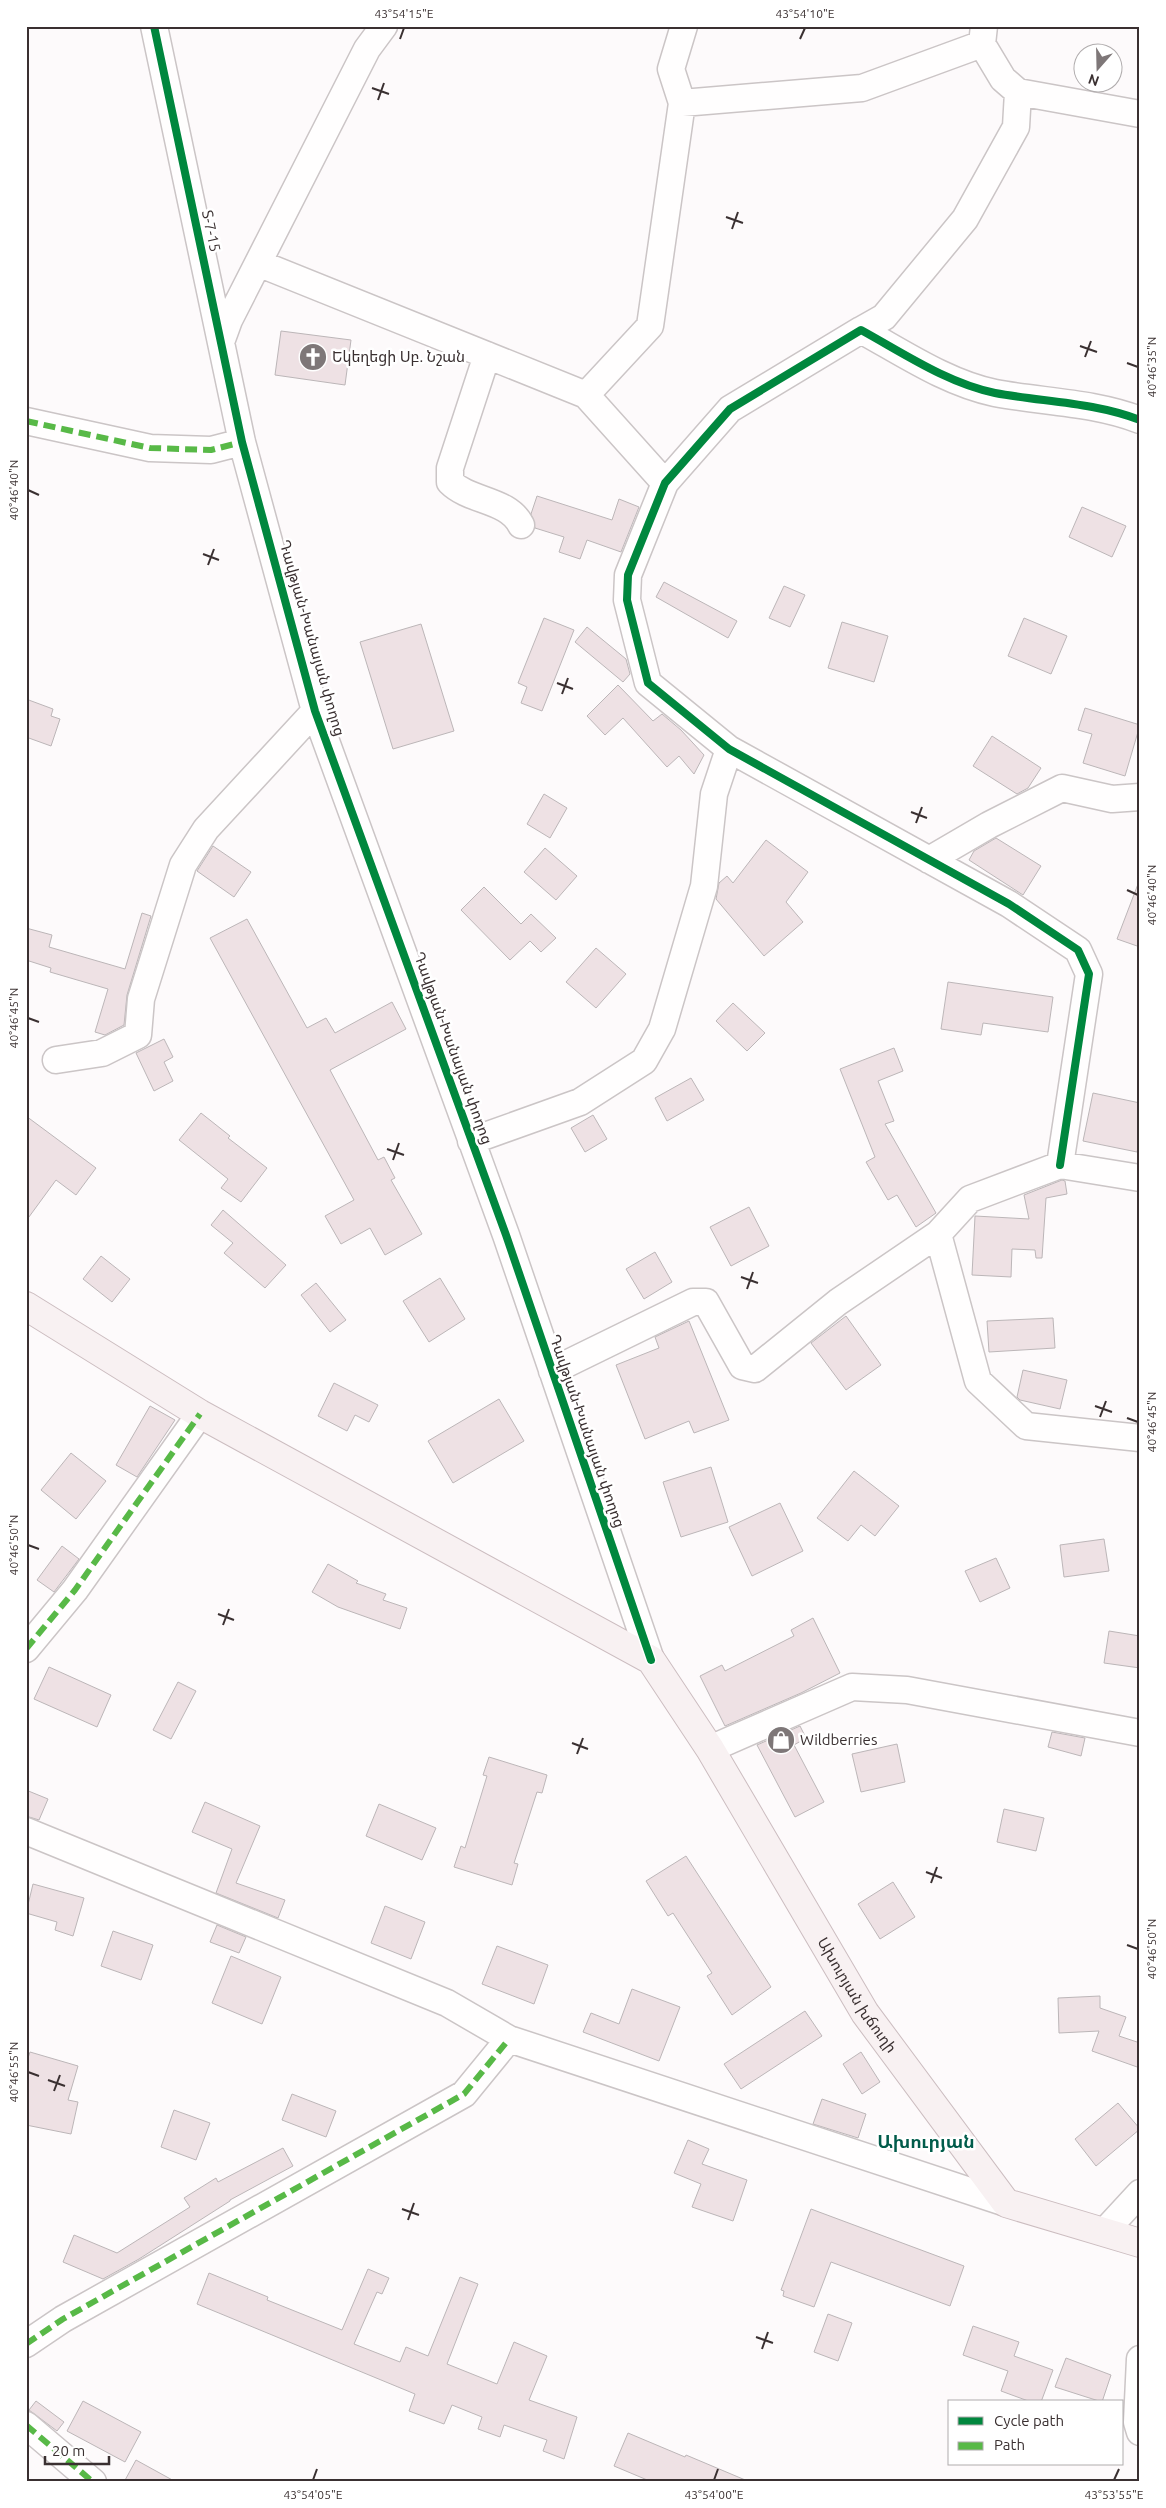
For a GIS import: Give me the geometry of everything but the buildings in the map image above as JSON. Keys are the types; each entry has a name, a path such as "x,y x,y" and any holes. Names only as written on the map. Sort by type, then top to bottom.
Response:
{"main road":[{"path":"26,1306 200,1414 651,1660"},
{"name":"Ախուրյան խճուղի","path":"651,1660 710,1749 864,2012 1006,2203"},
{"path":"1006,2203 1140,2243"}],"street":[{"name":"Տ-7-15","path":"154,26 242,442"},
{"path":"221,342 229,320 367,49 384,26"},
{"path":"586,395 650,326 682,103 671,69 684,26"},
{"path":"682,103 862,88 983,35 1003,79 1018,92 1140,114"},
{"path":"1018,92 1016,127 965,220 884,317 730,409 665,483 628,575 627,600 648,683 728,749 1009,904 1078,950 1089,974 1060,1165"},
{"path":"258,263 586,395 665,483"},
{"path":"861,330 942,375 993,393 1113,409 1140,420"},
{"path":"487,355 450,468 450,482 459,491 493,503 517,516 521,525"},
{"path":"26,422 150,448 211,450 242,442"},
{"name":"Դավթյան-Խանայան փողոց","path":"242,442 315,710 471,1140 651,1660"},
{"path":"56,1060 102,1053 138,1036 141,1000 183,865 206,828 315,710"},
{"path":"471,1140 580,1102 644,1061 662,1029 704,886 714,794 728,749"},
{"path":"929,860 989,825 1062,788 1112,799 1140,797"},
{"path":"552,1371 693,1302 706,1302 742,1366 755,1368 838,1302 938,1234 970,1198 1060,1165 1140,1178"},
{"path":"938,1234 978,1381 1026,1426 1140,1438"},
{"path":"26,1649 75,1590 200,1414"},
{"path":"710,1749 852,1687 907,1690 1140,1733"},
{"path":"26,1831 447,2003 509,2038 1006,2203"},
{"path":"26,2344 62,2319 464,2094 509,2038"},
{"path":"1104,2232 1140,2193"},
{"path":"1140,2359 1136,2422 1140,2432"},
{"path":"26,2425 93,2482"}],"marked path":[{"path":"26,421 150,448 211,450 242,442"},
{"path":"26,1649 75,1590 200,1414"},
{"path":"26,2344 63,2319 464,2094 509,2039"},
{"path":"26,2425 93,2482"}],"cycle path":[{"path":"154,26 242,442 315,711 506,1235 651,1660"},
{"path":"1060,1165 1089,974 1078,950 1009,904 729,749 648,683 627,600 628,575 665,483 730,409 861,330 943,375 977,388 1013,396 1104,409 1140,420"}],"place":[{"name":"Եկեղեցի Սբ. Նշան","path":"313,357"},
{"name":"Wildberries","path":"781,1740"}],"district":[{"name":"Ախուրյան","path":"926,2142"}]}
